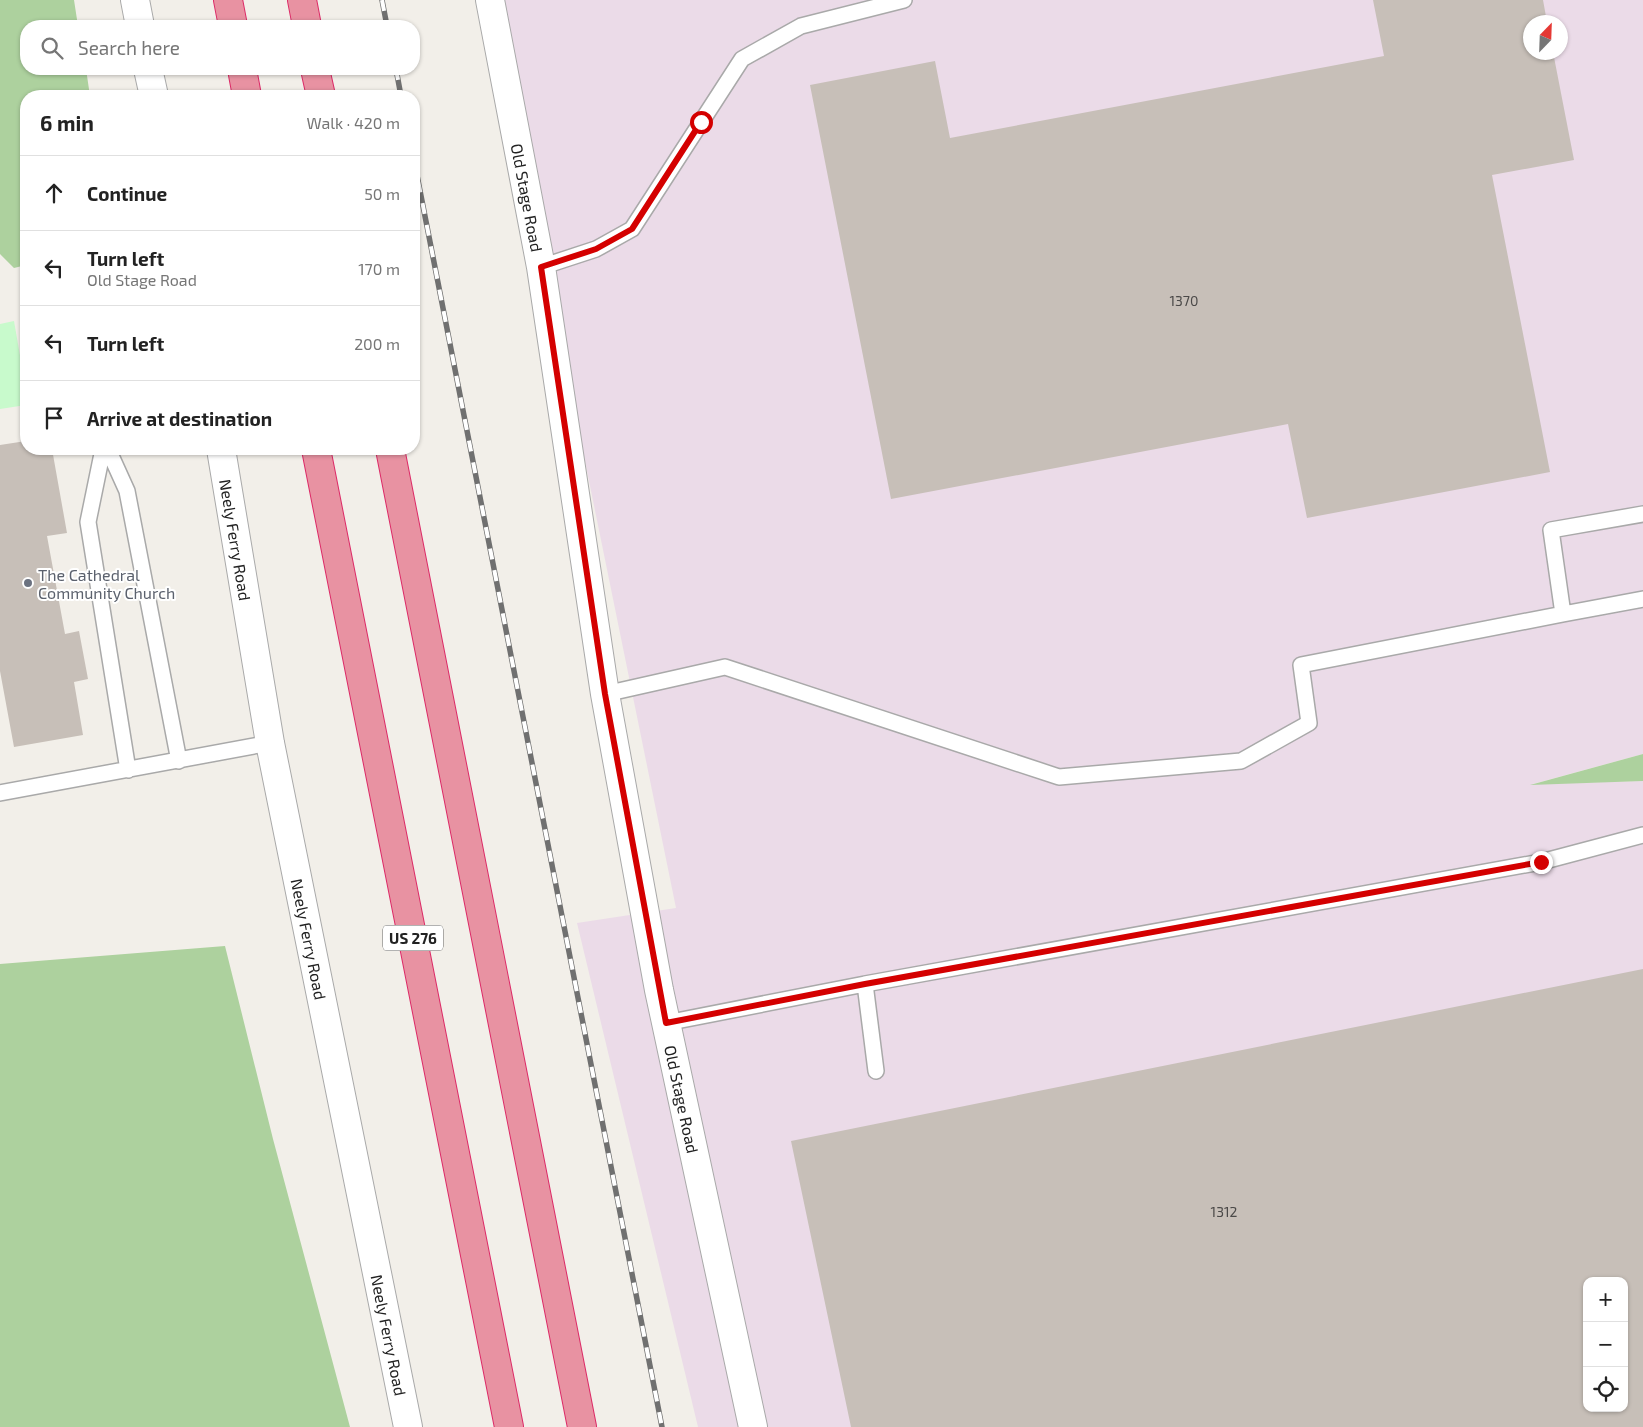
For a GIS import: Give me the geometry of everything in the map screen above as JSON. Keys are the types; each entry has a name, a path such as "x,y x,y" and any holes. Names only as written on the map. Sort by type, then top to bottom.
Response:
{"highway":[{"path":"228,0 232,20"},
{"path":"302,0 306,20"},
{"path":"243,75 246,90"},
{"path":"316,75 320,90"},
{"name":"US 276","path":"317,455 509,1427"},
{"path":"391,455 582,1427"}],"street":[{"path":"135,0 139,20"},
{"name":"Old Stage Road","path":"490,0 541,267 605,694 666,1023 753,1427"},
{"path":"149,75 153,90"},
{"name":"Neely Ferry Road","path":"222,455 270,743 408,1427"}],"lane":[{"path":"541,267 596,249 632,229 742,59 801,26 904,0"},
{"path":"102,455 88,522 128,770"},
{"path":"111,455 127,492 179,761"},
{"path":"1563,614 1551,530 1643,514"},
{"path":"605,694 725,667 1059,777 1241,761 1309,723 1301,665 1643,599"},
{"path":"0,794 270,743"},
{"path":"666,1023 865,984 1541,862 1643,835"},
{"path":"865,984 876,1071"}],"shaded area":[{"path":"491,0 1643,0 1643,754 1533,784 1643,781 1643,1427 698,1427 577,923 676,908"}],"green space":[{"path":"0,0 74,0 77,20 20,20 20,75 87,75 89,90 20,90 20,266 14,268 0,254"},
{"path":"14,321 20,356 20,406 0,409 0,324"},
{"path":"1643,754 1643,781 1530,785"},
{"path":"225,946 273,1139 350,1427 0,1427 0,964"}],"building":[{"path":"1373,0 1543,0 1546,15 1523,15 1523,60 1555,60 1574,160 1492,175 1550,472 1307,518 1288,424 891,499 810,85 935,61 950,138 1384,56"},
{"name":"The Cathedral Community Church","path":"20,442 20,455 53,455 67,533 47,536 65,634 79,631 88,679 74,682 83,735 14,747 0,671 0,445"},
{"path":"1643,969 1643,1427 851,1427 791,1141"}],"railway":[{"path":"382,0 386,20"},
{"path":"397,75 400,90"},
{"path":"420,191 662,1427"}],"place":[{"name":"The Cathedral Community Church","path":"28,583"}],"route":[{"path":"701,122 632,229 596,249 541,267 605,694 666,1023 865,984 1541,862"}]}
